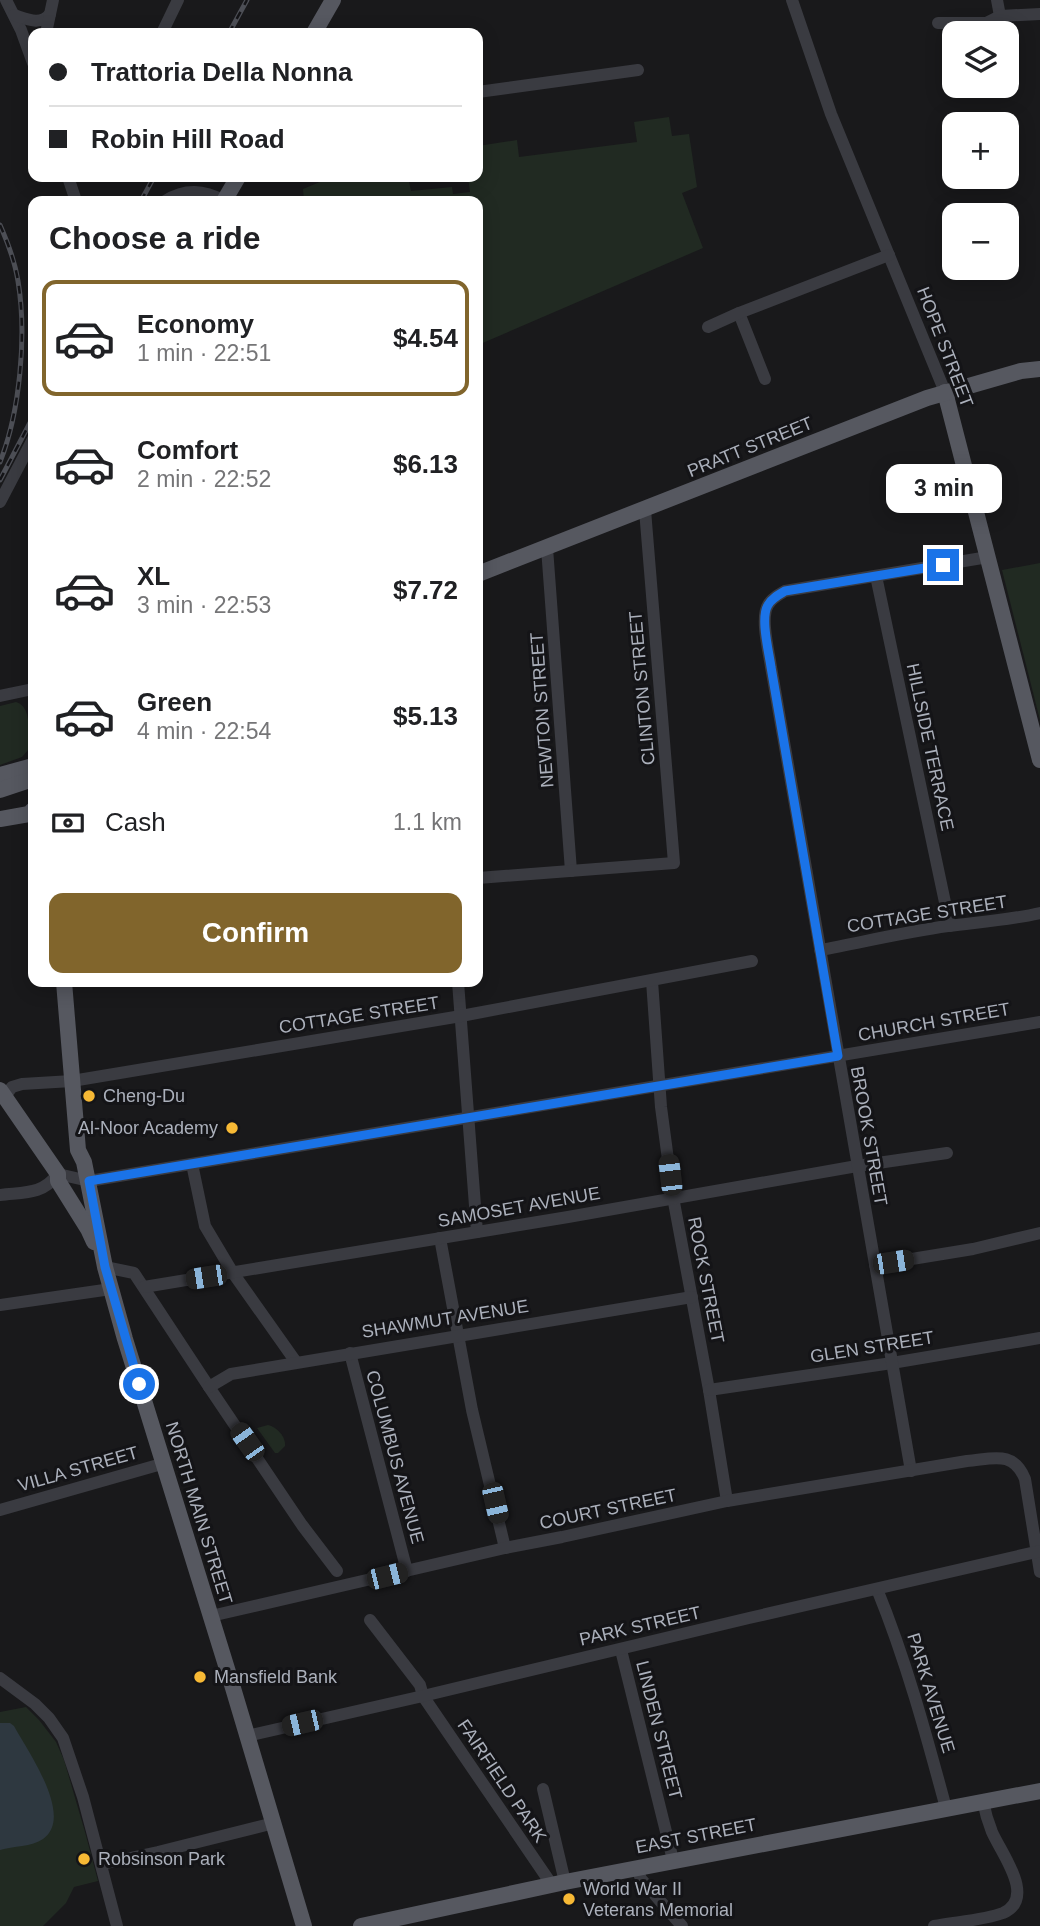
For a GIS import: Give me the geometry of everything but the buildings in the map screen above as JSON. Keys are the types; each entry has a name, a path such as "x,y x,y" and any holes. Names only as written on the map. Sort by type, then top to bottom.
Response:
{"main road":[{"path":"317,28 333,0"},
{"name":"PRATT STREET","path":"483,572 945,392 1021,371 1040,369"},
{"name":"HOPE STREET","path":"945,392 1040,760"},
{"path":"0,775 28,767"},
{"path":"0,790 28,781"},
{"path":"0,819 28,814"},
{"name":"NORTH MAIN STREET","path":"64,987 78,1150 89,1181 105,1267 304,1926"},
{"path":"2,1093 58,1174 58,1181 88,1229 105,1267"},
{"path":"58,1174 72,1166 78,1150"},
{"name":"EAST STREET","path":"361,1926 673,1860 1040,1791"}],"street":[{"path":"6,0 28,50"},
{"path":"47,28 53,0"},
{"path":"164,28 178,0"},
{"name":"HOPE STREET","path":"792,0 831,114 945,392"},
{"path":"998,0 1000,16"},
{"path":"14,15 38,21 46,20 50,14"},
{"path":"938,23 986,23 1000,16 1040,14"},
{"path":"483,91 638,70"},
{"path":"176,196 207,192 215,196"},
{"path":"708,327 889,255"},
{"path":"739,313 765,379"},
{"path":"0,502 28,449"},
{"name":"CLINTON STREET","path":"571,871 674,863 645,510"},
{"name":"NEWTON STREET","path":"547,548 571,871"},
{"path":"876,576 988,557"},
{"name":"BROOK STREET","path":"876,576 793,589 779,594 765,610 768,645 911,1471"},
{"name":"HILLSIDE TERRACE","path":"876,576 950,926"},
{"path":"0,696 28,690"},
{"path":"483,878 571,871"},
{"name":"COTTAGE STREET","path":"820,950 950,926 997,922 1040,913"},
{"name":"COTTAGE STREET","path":"2,1093 22,1084 72,1081 461,1016 752,961"},
{"name":"ROCK STREET","path":"652,981 662,1107 673,1197 727,1501"},
{"path":"458,987 477,1231"},
{"name":"CHURCH STREET","path":"89,1181 1040,1022"},
{"name":"SAMOSET AVENUE","path":"144,1287 947,1153"},
{"path":"192,1164 205,1226 233,1273 296,1362"},
{"path":"0,1195 35,1191 49,1185 58,1174 89,1181"},
{"path":"874,1265 973,1249 1040,1233"},
{"path":"440,1238 472,1410 505,1548"},
{"path":"105,1267 134,1273 302,1525 337,1571"},
{"path":"0,1305 111,1289"},
{"name":"SHAWMUT AVENUE","path":"209,1387 230,1374 692,1297"},
{"name":"GLEN STREET","path":"709,1390 1040,1338"},
{"name":"COLUMBUS AVENUE","path":"350,1353 407,1571"},
{"name":"COURT STREET","path":"211,1616 505,1548 727,1501 967,1461 1009,1459 1021,1468 1038,1551"},
{"name":"VILLA STREET","path":"0,1510 165,1463"},
{"path":"1038,1551 1040,1572"},
{"name":"PARK STREET","path":"247,1735 1038,1551"},
{"name":"PARK AVENUE","path":"877,1589 896,1636 946,1808"},
{"name":"FAIRFIELD PARK","path":"370,1620 420,1685 423,1696 559,1883"},
{"name":"LINDEN STREET","path":"621,1650 673,1860"},
{"path":"0,1678 35,1704 63,1738 102,1864 117,1926"},
{"path":"543,1790 559,1883"},
{"path":"934,1926 1004,1912 1015,1903 1015,1878 992,1833 983,1801"},
{"path":"102,1864 158,1853 274,1823"},
{"path":"637,1868 641,1879 681,1926"}],"shaded area":[{"path":"669,117 672,136 689,134 697,187 682,193 703,248 483,343 483,196 304,196 303,189 320,182 409,182 411,191 452,187 453,194 470,192 469,182 483,182 483,145 517,140 519,157 637,142 634,122"},
{"path":"1040,563 1040,720 1002,570"},
{"path":"16,702 25,710 28,750 22,757 0,765 0,706"},
{"path":"268,1425 278,1430 284,1439 285,1446 278,1453 275,1453 257,1428"},
{"path":"26,1707 56,1742 64,1760 98,1881 74,1887 66,1903 43,1926 0,1926 0,1712"},
{"path":"0,1723 14,1726 29,1751 45,1783 54,1815 51,1829 39,1842 0,1850"}],"railway":[{"path":"232,28 247,0"},
{"path":"144,196 151,182"},
{"path":"0,225 17,274 22,325 17,397 0,462"},
{"path":"0,480 28,427"}],"place":[{"name":"Cheng-Du","path":"89,1096"},
{"name":"Al-Noor Academy","path":"232,1128"},
{"name":"Mansfield Bank","path":"200,1677"},
{"name":"Robsinson Park","path":"84,1859"},
{"name":"World War II Veterans Memorial","path":"569,1899"}],"route":[{"path":"139,1384 105,1267 89,1181 838,1056 771,667 765,610 774,598 785,591 943,565"}]}
